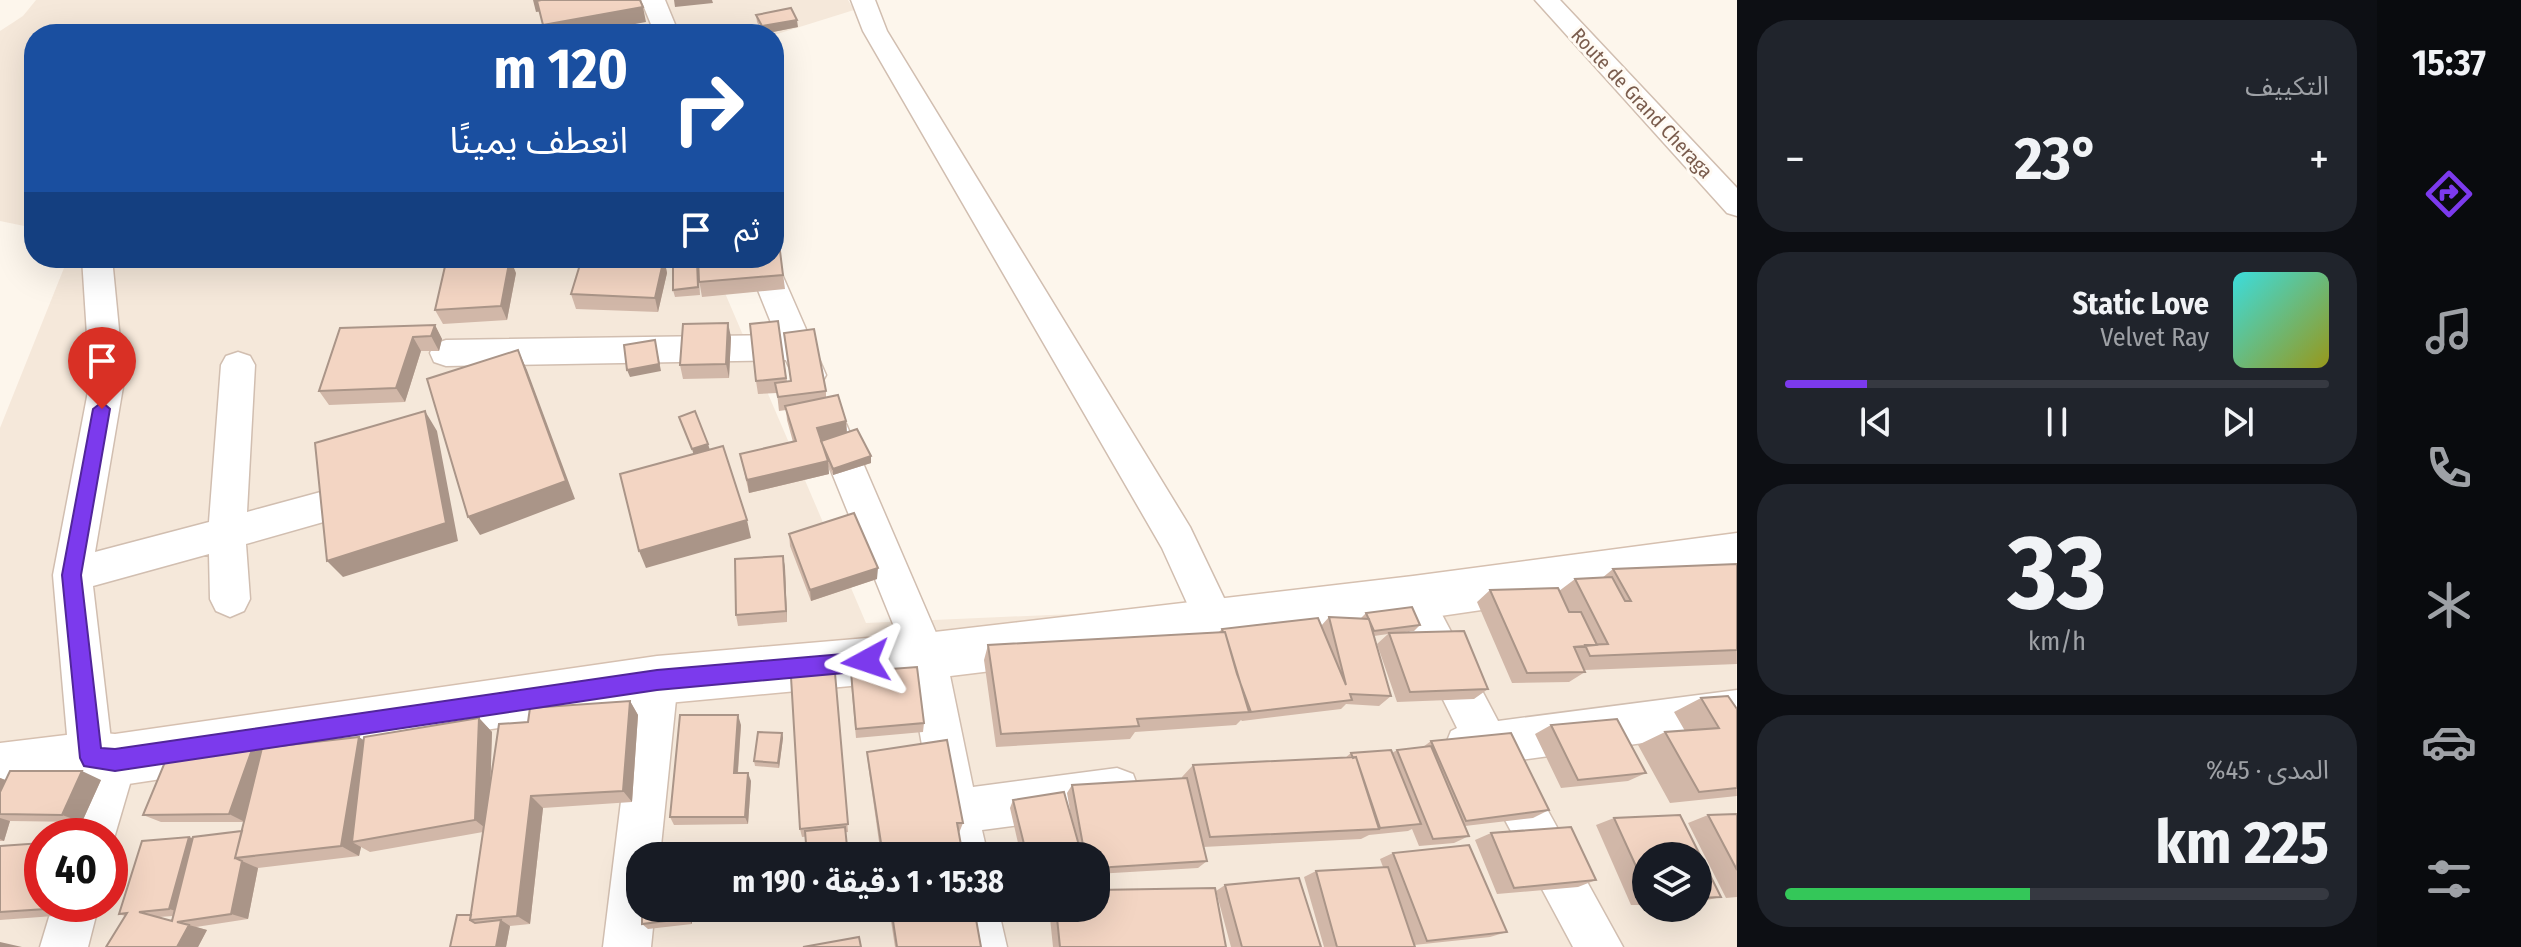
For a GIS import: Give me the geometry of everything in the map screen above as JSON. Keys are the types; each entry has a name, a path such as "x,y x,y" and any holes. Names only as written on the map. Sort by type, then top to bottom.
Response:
{"street":[{"path":"653,0 663,24"},
{"path":"863,0 883,44 1177,539 1215,621"},
{"name":"Route de Grand Cheraga","path":"1547,0 1737,206"},
{"path":"96,818 103,759 72,575 107,381 98,268"},
{"path":"764,268 926,656 962,842"},
{"path":"446,353 797,347"},
{"path":"230,599 227,533 238,365"},
{"path":"72,575 328,506"},
{"path":"0,770 103,759 657,680 926,656 1413,598 1737,553"},
{"path":"1413,598 1487,743 1599,947"},
{"path":"627,947 657,680"},
{"path":"1425,751 1737,710"},
{"path":"956,811 1159,785"},
{"path":"64,947 71,922"},
{"path":"978,922 983,947"}],"shaded area":[{"path":"36,0 848,0 854,10 784,32 784,24 24,24 24,226 0,221 0,31 23,16"},
{"path":"64,268 714,268 866,623 1737,585 1737,947 0,947 0,428"}],"building":[{"path":"640,0 643,7 543,24 537,1"},
{"path":"791,8 797,20 761,24 756,15"},
{"path":"445,268 508,268 501,306 435,310"},
{"path":"579,268 662,268 655,298 571,294"},
{"path":"673,268 697,268 698,287 673,290"},
{"path":"698,268 782,268 783,275 699,282"},
{"path":"778,321 786,378 756,381 750,324"},
{"path":"728,323 726,364 680,365 683,324"},
{"path":"435,325 431,336 413,337 396,388 319,391 340,328"},
{"path":"814,329 826,391 778,397 775,383 791,381 784,333"},
{"path":"655,340 659,364 627,370 624,345"},
{"path":"518,350 566,481 468,517 427,379"},
{"path":"838,395 846,421 817,428 828,461 747,480 740,454 796,441 785,406"},
{"path":"425,411 446,523 327,561 315,443"},
{"path":"695,411 708,444 692,449 679,417"},
{"path":"857,429 871,456 833,469 821,441"},
{"path":"723,446 747,520 639,551 620,474"},
{"path":"854,513 878,568 810,590 789,534"},
{"path":"783,556 786,611 736,615 735,559"},
{"path":"1737,564 1737,650 1590,656 1585,645 1608,644 1575,579 1612,577 1625,601 1631,601 1613,569"},
{"path":"1558,588 1569,612 1581,612 1597,645 1574,647 1585,672 1527,673 1490,590"},
{"path":"1412,607 1420,625 1374,631 1366,613"},
{"path":"1329,617 1369,619 1391,696 1350,694 1352,700 1251,712 1222,629 1318,618 1346,685"},
{"path":"1464,631 1488,689 1410,692 1389,633"},
{"path":"1225,632 1249,712 1137,719 1139,726 1001,734 988,645"},
{"path":"917,667 924,723 856,729 851,672"},
{"path":"835,673 848,824 800,829 791,677"},
{"path":"1728,696 1737,709 1737,788 1699,792 1665,732 1719,728 1701,698"},
{"path":"630,701 623,791 531,796 517,916 470,920 499,724 528,722 530,708"},
{"path":"680,715 738,715 734,773 748,773 745,817 670,817"},
{"path":"479,718 475,820 352,842 364,737"},
{"path":"1617,719 1646,773 1578,780 1551,725"},
{"path":"758,732 782,733 778,763 754,761"},
{"path":"1511,733 1549,810 1466,821 1431,741"},
{"path":"359,737 341,846 235,858 262,748"},
{"path":"947,740 963,823 957,823 960,842 881,842 867,752"},
{"path":"232,743 254,744 229,814 143,815 170,750 230,750"},
{"path":"1431,746 1469,836 1433,839 1397,750"},
{"path":"1391,750 1421,824 1380,828 1356,757 1353,758 1351,753"},
{"path":"1356,757 1379,829 1210,837 1193,765"},
{"path":"10,771 82,771 62,815 0,814 0,792"},
{"path":"1187,778 1207,861 1110,867 1110,842 1082,842 1072,785"},
{"path":"1064,792 1078,842 1024,842 1013,800"},
{"path":"1737,814 1737,870 1708,815"},
{"path":"1680,815 1694,842 1632,842 1632,857 1614,818"},
{"path":"845,827 847,842 806,842 805,831"},
{"path":"1571,827 1596,880 1514,888 1491,833"},
{"path":"242,831 235,858 242,861 231,914 177,922 189,925 177,947 106,947 121,922 128,922 128,885 142,841 189,837 169,909 139,912 172,921 193,837"},
{"path":"24,844 24,910 0,912 0,846"},
{"path":"1469,845 1507,932 1427,941 1393,853"},
{"path":"1388,867 1415,947 1337,947 1316,871"},
{"path":"1299,878 1321,947 1242,947 1225,885"},
{"path":"1712,879 1721,897 1712,897"},
{"path":"1215,888 1226,947 1060,947 1057,922 1110,922 1110,890"},
{"path":"457,915 471,915 470,920 475,923 501,920 496,947 450,947"},
{"path":"893,922 977,922 981,947 897,947"},
{"path":"859,937 861,947 803,947"}],"route":[{"path":"102,409 72,575 91,758 115,760 657,680 866,661"}]}
